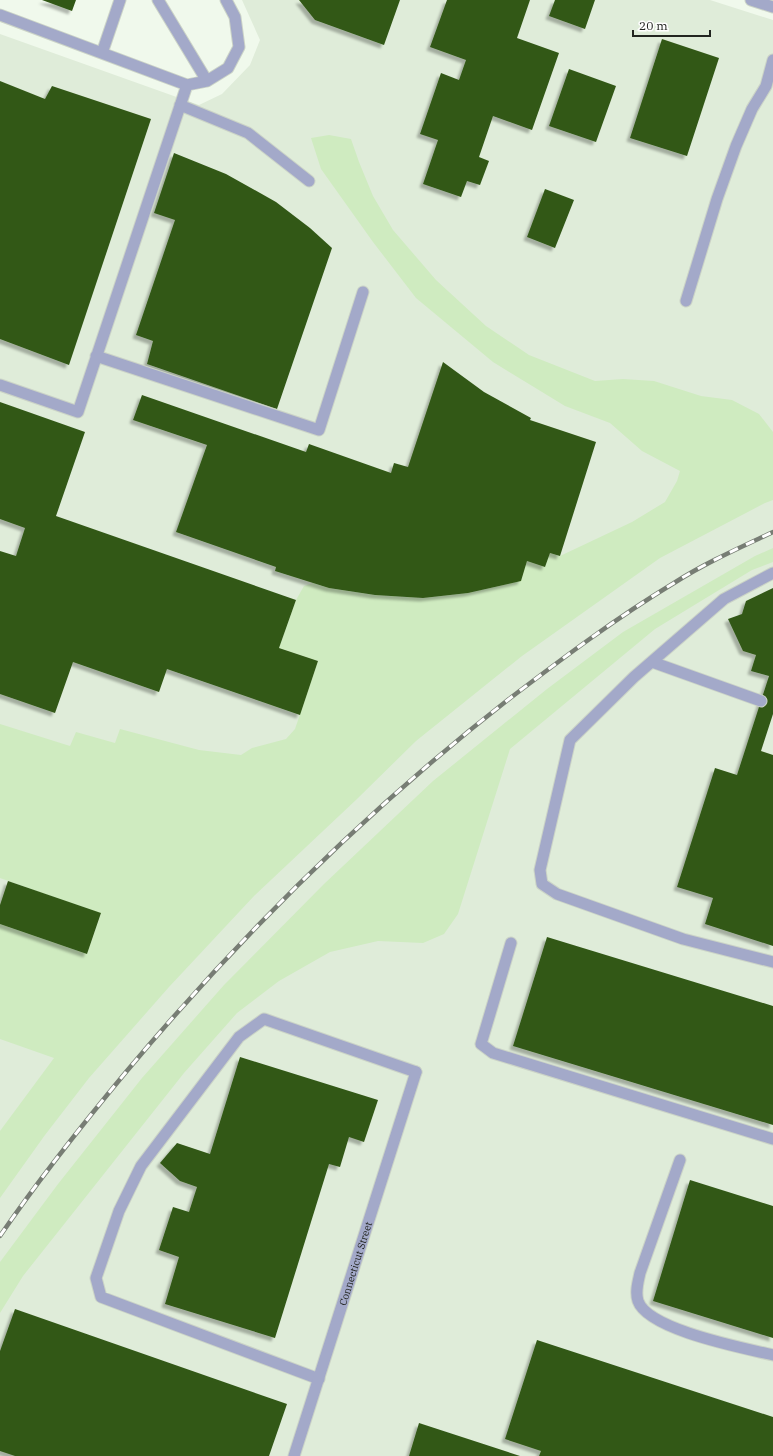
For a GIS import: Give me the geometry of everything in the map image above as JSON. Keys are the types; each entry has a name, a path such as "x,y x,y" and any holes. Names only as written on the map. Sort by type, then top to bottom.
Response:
{"street":[{"path":"102,53 120,0"},
{"path":"158,0 207,81"},
{"path":"0,15 187,85 207,81 228,68 239,47 235,17 226,0"},
{"path":"751,0 773,7"},
{"path":"686,301 717,199 736,146 749,115 766,86 773,60"},
{"path":"0,385 78,412 187,85"},
{"path":"180,106 248,133 309,181"},
{"path":"96,356 319,430 363,292"},
{"path":"773,574 724,599 634,677 570,740 540,870 542,884 557,894 683,939 773,962"},
{"path":"652,662 761,701"},
{"path":"511,943 482,1044 493,1053 773,1139"},
{"name":"Connecticut Street","path":"294,1456 319,1379 416,1072 264,1018 239,1037 141,1166 119,1211 96,1278 101,1297 319,1379"},
{"path":"680,1160 640,1273 636,1289 638,1302 649,1314 666,1325 731,1346 773,1355"}],"shaded area":[{"path":"242,0 710,0 773,20 773,1456 0,1456 0,34 199,105 222,94 250,65 260,40"}],"green space":[{"path":"329,135 351,139 373,196 393,230 436,280 486,326 529,355 595,381 623,379 654,381 701,396 732,400 759,414 773,432 773,500 660,558 522,656 416,741 254,896 169,987 89,1078 45,1135 0,1198 0,1131 54,1058 0,1039 0,924 87,954 101,914 0,878 0,724 70,746 76,732 115,743 120,729 199,750 241,755 252,748 286,739 295,729 318,661 279,648 296,600 304,586 313,583 329,588 375,595 423,598 468,593 520,581 527,561 545,567 550,553 560,556 632,522 665,502 677,481 680,471 642,451 610,423 565,406 493,362 416,298 373,242 321,169 311,138"},
{"path":"773,548 773,562 752,570 655,629 510,749 458,914 444,934 423,943 378,941 330,952 279,981 237,1013 184,1073 23,1276 0,1313 0,1262 58,1184 142,1078 224,985 324,884 433,781 547,689 623,632 755,556"}],"building":[{"path":"42,0 76,0 72,11"},
{"path":"299,0 400,0 384,45 315,20"},
{"path":"447,0 530,0 517,38 559,53 532,130 493,116 479,157 489,161 480,185 467,181 461,197 423,184 438,140 420,134 441,73 459,80 466,60 430,47"},
{"path":"555,0 595,0 585,29 549,16"},
{"path":"662,39 719,58 687,156 630,138"},
{"path":"569,69 616,86 596,142 549,126"},
{"path":"0,81 45,99 52,86 151,119 69,365 0,339"},
{"path":"174,153 226,174 276,202 310,228 332,248 277,409 147,364 153,341 136,335 175,220 154,213"},
{"path":"545,189 574,200 555,248 527,237"},
{"path":"443,362 484,392 531,418 530,420 596,442 560,556 550,553 545,567 527,561 521,581 468,593 423,598 375,595 329,588 275,571 276,567 176,532 207,445 133,420 142,395 306,452 309,444 391,473 394,463 408,467"},
{"path":"0,402 85,432 56,516 296,600 279,648 318,661 300,715 167,669 159,692 73,662 55,713 0,694 0,551 16,556 25,528 0,519"},
{"path":"773,588 773,714 761,751 773,755 773,946 705,924 713,898 677,887 715,768 737,775 769,676 751,671 756,655 743,651 728,619 742,614 746,601"},
{"path":"8,881 101,913 87,954 0,924 0,905"},
{"path":"547,937 773,1006 773,1125 513,1046"},
{"path":"240,1057 378,1100 364,1142 349,1137 340,1167 329,1164 275,1338 165,1304 179,1257 159,1250 173,1207 189,1212 197,1187 180,1181 160,1163 177,1143 210,1154"},
{"path":"690,1180 773,1206 773,1338 653,1301"},
{"path":"15,1309 287,1404 269,1456 15,1456 0,1451 0,1351"},
{"path":"537,1340 773,1417 773,1456 539,1456 541,1451 505,1439"},
{"path":"419,1423 520,1456 409,1456"}],"railway":[{"path":"0,1236 45,1173 77,1132 170,1021 261,923 356,829 457,741 549,668 652,596 722,556 773,532"}]}
